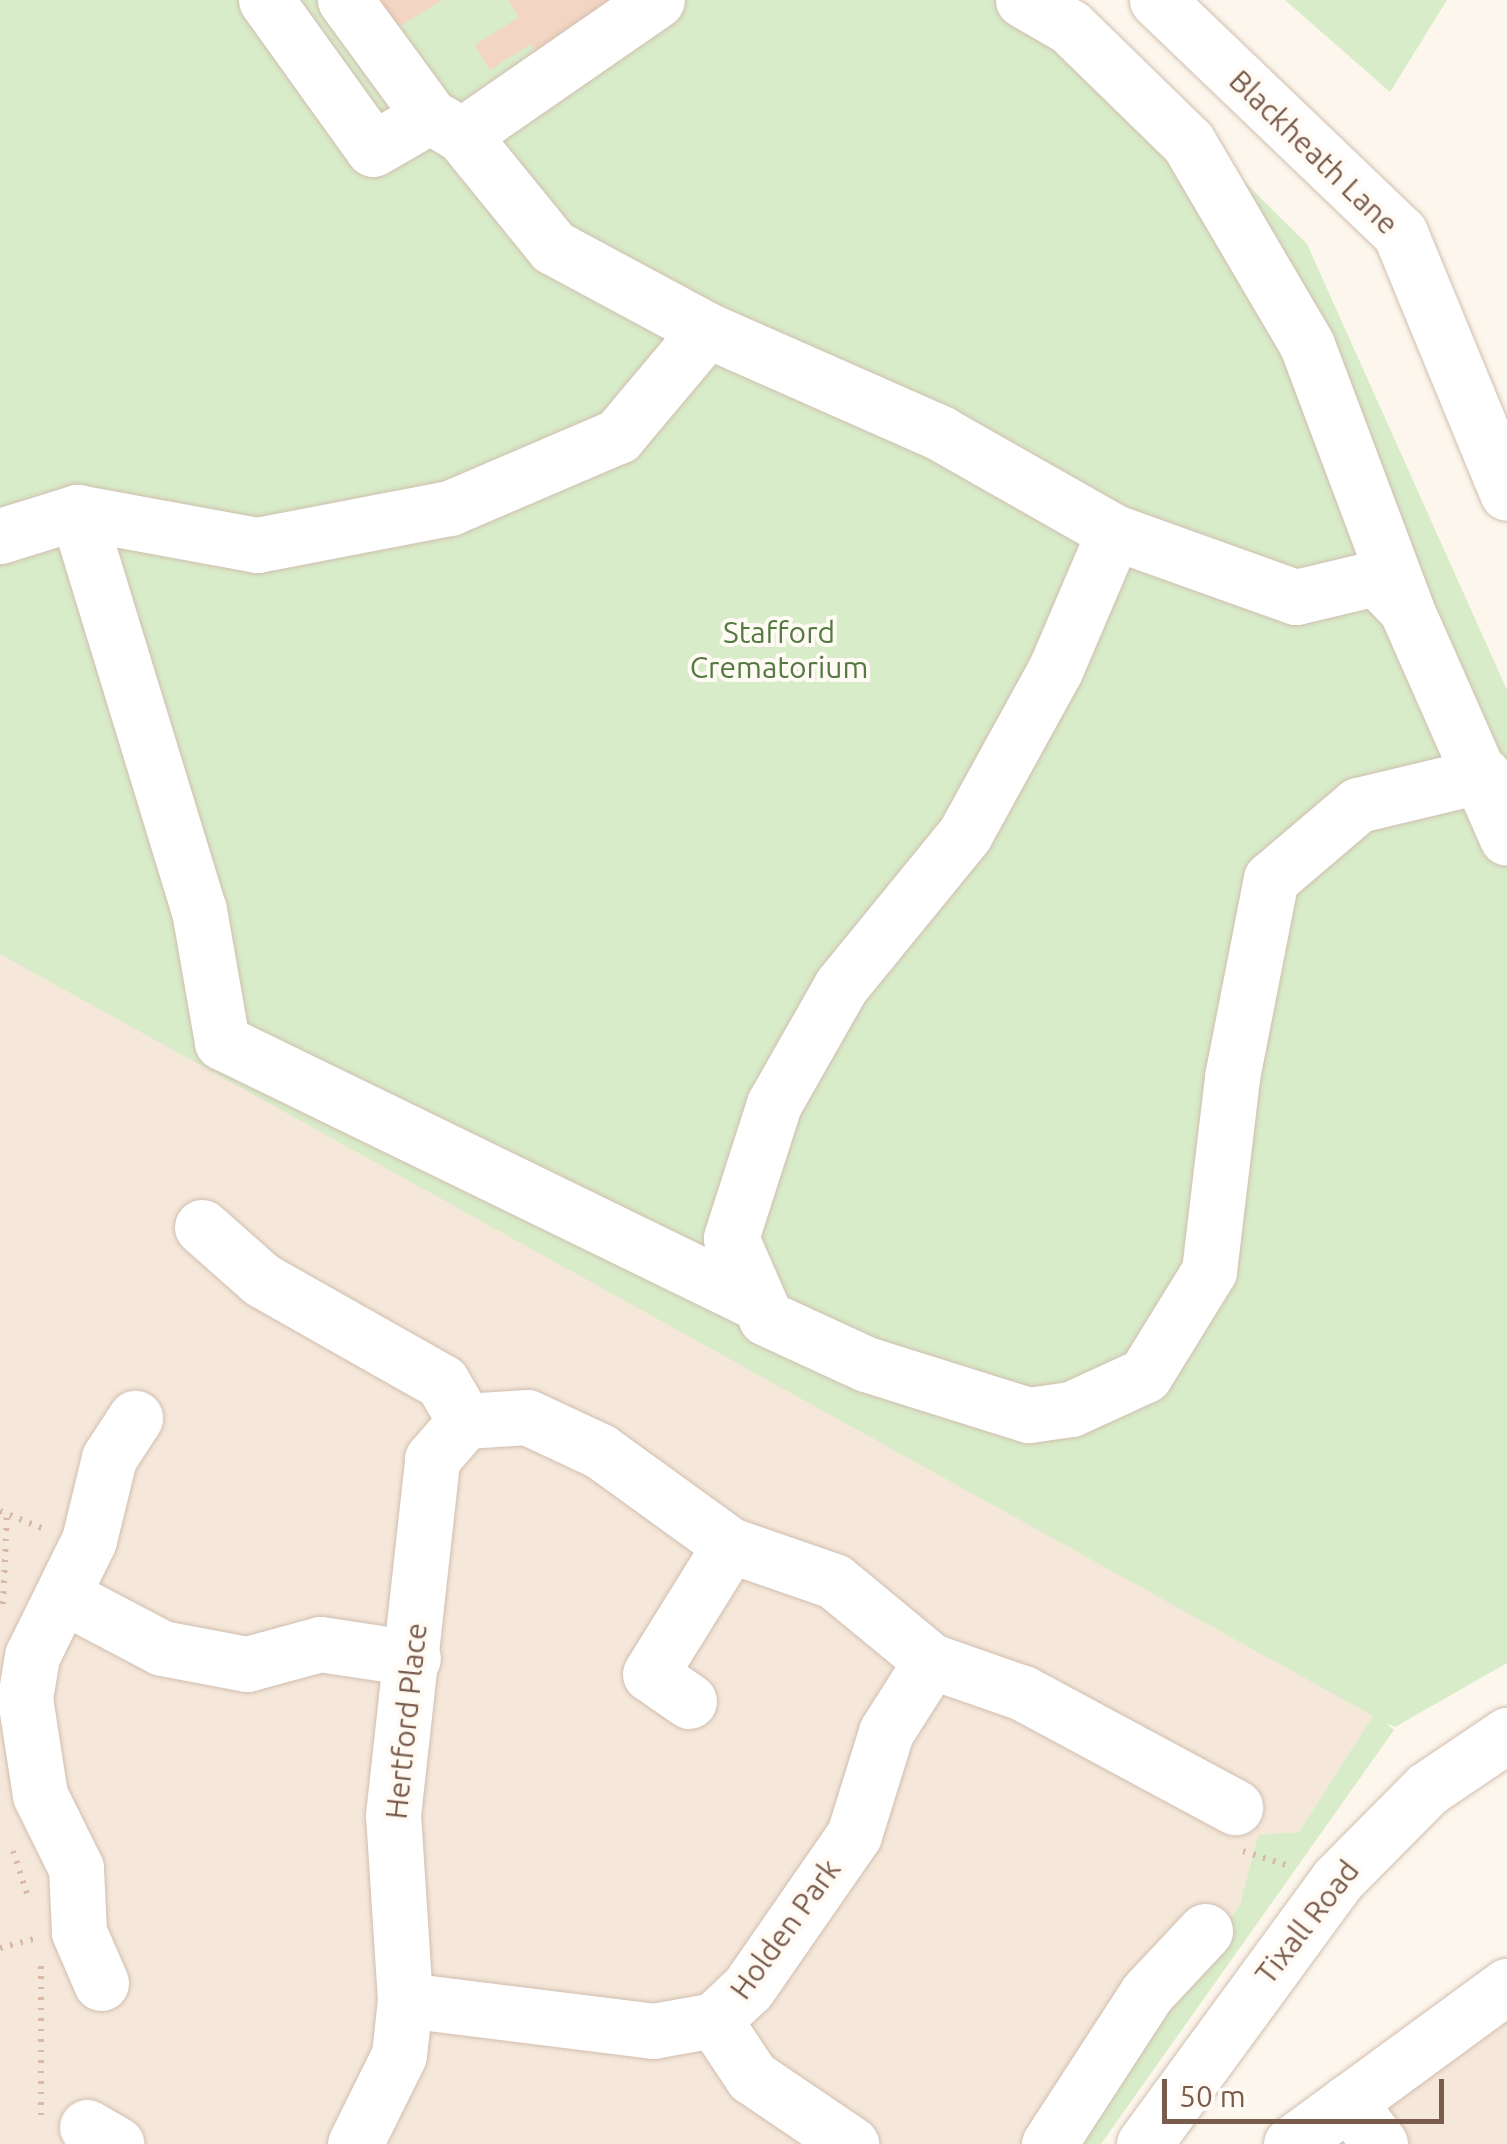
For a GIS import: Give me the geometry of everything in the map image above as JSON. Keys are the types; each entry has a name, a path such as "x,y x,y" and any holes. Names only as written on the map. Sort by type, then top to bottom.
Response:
{"street":[{"path":"266,0 373,150 446,125 657,0"},
{"path":"345,0 446,125 554,247 708,330 940,433 1114,532 1296,597 1376,578 1406,609"},
{"path":"1023,0 1070,27 1188,142 1308,346 1406,609 1483,775 1507,838"},
{"name":"Blackheath Lane","path":"1157,0 1400,233 1507,494"},
{"path":"0,536 77,512 257,544 450,508 618,436 708,330"},
{"path":"77,512 199,910 222,1042 756,1302"},
{"path":"1114,532 1055,670 966,834 841,986 774,1104 731,1238 766,1318 866,1364 1029,1415 1071,1409 1145,1375 1209,1272 1232,1077 1271,878 1358,805 1483,775"},
{"path":"202,1226 256,1292 411,1363 442,1382 465,1421 526,1417 600,1451 730,1544 834,1581 932,1661 1023,1693 1235,1808"},
{"path":"101,1983 79,1932 76,1868 40,1796 16,1641 63,1596 88,1540 108,1458 135,1418"},
{"name":"Hertford Place","path":"355,2144 399,2056 404,2000 393,1815 432,1460 465,1421"},
{"path":"689,1701 650,1674 730,1544"},
{"path":"63,1596 162,1648 248,1664 320,1644 413,1658"},
{"name":"Holden Park","path":"404,2000 653,2031 714,2020 748,1988 854,1835 886,1732 932,1661"},
{"name":"Tixall Road","path":"1144,2144 1338,1879 1427,1789 1507,1735"},
{"path":"1049,2144 1147,1994 1205,1931"},
{"path":"1295,2141 1364,2123 1393,2063 1507,1986"},
{"path":"714,2020 752,2077 851,2144"}],"path":[{"path":"7,1511 16,1641"},
{"path":"6,1829 41,1936 83,2138"},
{"path":"0,1948 41,1936"}],"shaded area":[{"path":"0,953 1374,1716 1299,1832 1258,1836 1240,1905 1071,2144 0,2144"},
{"path":"1507,1960 1507,2144 1264,2144"}],"green space":[{"name":"Stafford Crematorium","path":"0,0 1062,0 1307,244 1507,690 1507,1663 1395,1727 1386,1723 1394,1730 1101,2144 1071,2144 1240,1905 1258,1835 1299,1832 1373,1716 0,954"},
{"path":"1285,0 1447,0 1390,92"}],"building":[{"path":"364,0 442,0 386,35"},
{"path":"508,0 607,0 611,7 537,55 531,44 490,70 475,45 519,17"}]}
